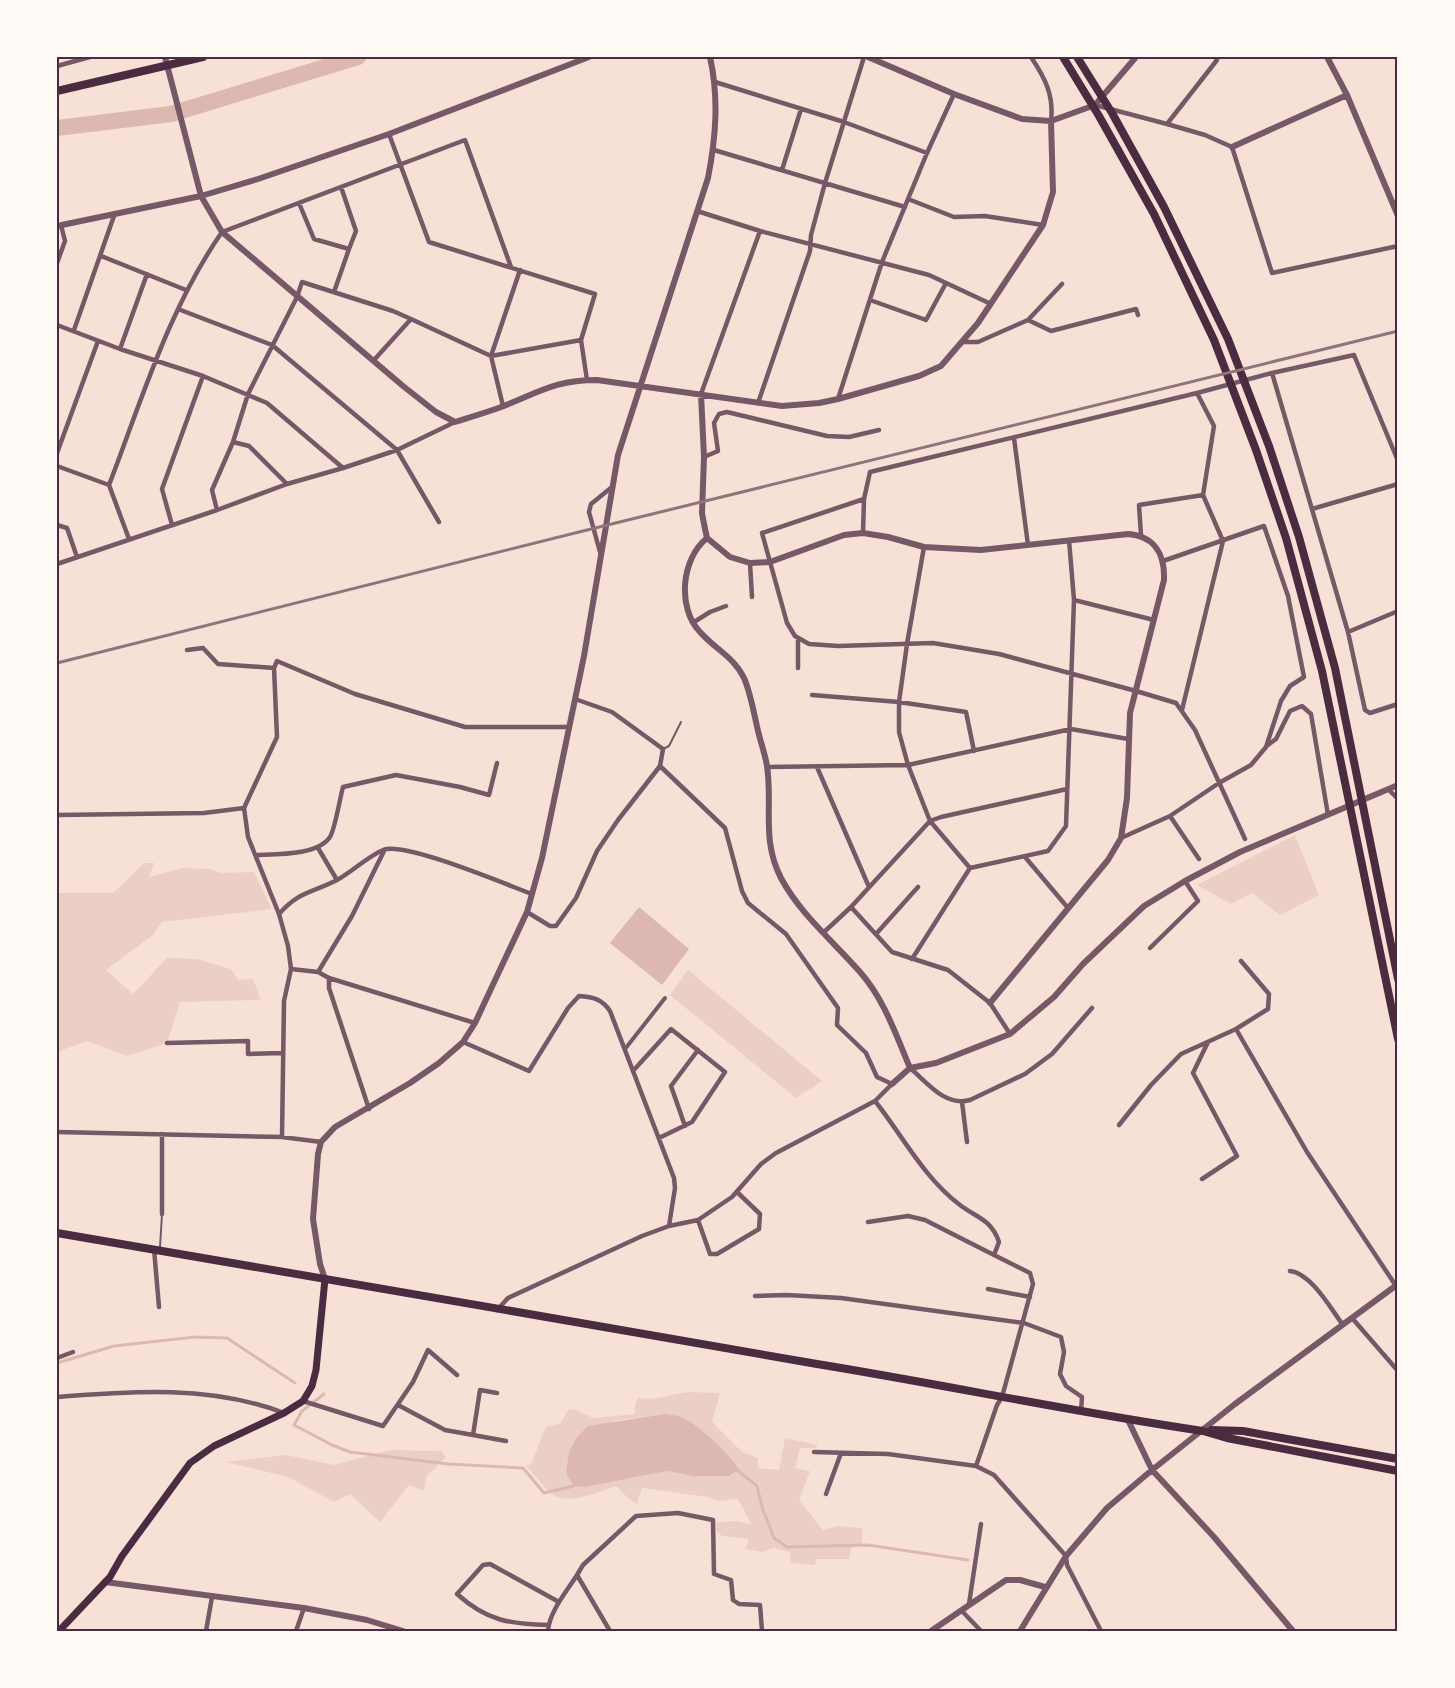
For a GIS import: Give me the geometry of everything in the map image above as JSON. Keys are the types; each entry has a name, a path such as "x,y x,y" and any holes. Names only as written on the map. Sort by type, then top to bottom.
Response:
{"highway":[{"path":"1062,57 1100,116 1154,214 1214,340 1256,450 1286,538 1322,671 1398,1039"},
{"path":"1077,57 1116,119 1164,207 1228,339 1269,446 1299,537 1335,668 1398,979"},
{"path":"1203,1431 1243,1431 1398,1459"},
{"path":"1203,1431 1227,1438 1398,1471"}],"main road":[{"path":"57,91 203,57"},
{"path":"57,1233 820,1364 1128,1420 1203,1431"},
{"path":"59,1631 105,1582 190,1463 214,1446 284,1413 303,1401 312,1386 316,1370 325,1279"}],"street":[{"path":"57,66 90,57"},
{"path":"57,263 65,242 59,225 201,196 258,179 389,134 589,57"},
{"path":"325,1279 320,1264 313,1219 321,1142 335,1127 369,1109 439,1063 463,1042 475,1023 527,912 542,858 575,699 618,454 708,178 714,150 716,82 710,57"},
{"path":"758,403 811,244 811,235 825,183 866,57 954,94 1022,119 1051,121 1095,105 1136,57"},
{"path":"57,564 217,510 287,483 397,450 455,422 503,406 552,384 587,380 782,406 838,399 919,376 941,366 963,342 991,304 1043,225 1053,192 1050,92 1031,57"},
{"path":"1167,124 1216,60 1215,57"},
{"path":"1327,57 1347,95 1398,216"},
{"path":"167,66 201,196 222,232 436,412 455,422"},
{"path":"716,82 844,122 927,153"},
{"path":"838,399 882,262 954,94"},
{"path":"1095,105 1205,135 1232,147 1347,95"},
{"path":"782,170 801,109"},
{"path":"389,134 429,242 596,294 581,340 587,380"},
{"path":"129,539 109,485 186,290 201,262 222,232 465,140 511,267"},
{"path":"1232,147 1272,273 1398,246"},
{"path":"714,150 905,207"},
{"path":"334,292 356,231 341,186"},
{"path":"908,199 954,217 985,216 1043,225"},
{"path":"299,203 314,239 349,249"},
{"path":"697,211 760,231 929,275 991,304"},
{"path":"74,330 116,213"},
{"path":"760,231 701,394 704,457 702,513 707,538 730,557 750,563 770,562 844,535 863,533 924,547 981,550 1128,534 1141,535 1158,550 1163,561 1164,580 1130,713 1127,798 1121,838 1108,860 990,1003"},
{"path":"101,256 186,290"},
{"path":"503,406 491,356 520,270"},
{"path":"120,349 147,274"},
{"path":"217,510 212,490 233,442 248,394 297,297 302,282 393,311 491,356 581,340"},
{"path":"870,300 926,320 946,283"},
{"path":"963,342 978,342 1028,320 1062,284"},
{"path":"178,309 272,345 397,450 439,522"},
{"path":"1028,320 1051,331 1136,309 1138,315"},
{"path":"374,360 411,319"},
{"path":"57,325 120,349 203,376 267,403 343,468"},
{"path":"57,453 98,341"},
{"path":"863,533 864,499 870,472 1354,355 1398,460"},
{"path":"1272,374 1348,632 1365,711 1370,713 1398,704"},
{"path":"172,525 162,489 203,376"},
{"path":"1182,710 1223,540 1203,495 1214,426 1197,393"},
{"path":"704,457 718,451 714,423 719,414 727,412 827,436 849,437 879,430"},
{"path":"1014,438 1028,545"},
{"path":"233,442 249,446 287,483"},
{"path":"57,466 109,485"},
{"path":"1312,509 1398,484"},
{"path":"601,554 589,512 591,504 612,487"},
{"path":"1141,535 1139,505 1203,495"},
{"path":"864,499 762,533 787,623 798,638 809,644 838,646 933,643 999,654 1176,704 1195,730 1245,839"},
{"path":"57,525 67,528 77,557"},
{"path":"1163,561 1264,526 1288,597 1304,677 1290,686 1281,701 1266,747"},
{"path":"707,538 700,544 687,572 684,588 689,614 700,632 731,658 744,678 767,767 768,841 773,858 790,894 861,973 881,1001 910,1068 945,1099 962,1102 1026,1074 1052,1054 1092,1008"},
{"path":"912,959 970,868 1048,851 1066,826 1074,600 1069,540"},
{"path":"924,547 899,702 899,732 908,765 930,821 970,868"},
{"path":"750,563 752,597"},
{"path":"1074,600 1154,620"},
{"path":"694,622 726,606"},
{"path":"1348,632 1398,611"},
{"path":"798,638 798,668"},
{"path":"187,650 203,648 218,664 274,668"},
{"path":"282,1137 284,1001 291,969 288,946 279,914 248,837 244,808 277,737 274,668 277,661 355,694 465,727 569,727"},
{"path":"812,695 899,702 966,712 974,751"},
{"path":"527,912 550,926 555,926 576,898 597,850 660,766 663,749 612,712 575,699"},
{"path":"1121,838 1170,816 1219,783 1251,765 1276,739 1290,711 1302,706 1311,714 1328,815"},
{"path":"767,767 908,765 1071,729 1128,739"},
{"path":"255,855 318,848 331,836 343,787 396,775 489,795 497,763"},
{"path":"660,766 726,828 742,891 748,903 786,934 838,1008 837,1024 866,1053 878,1077 892,1084"},
{"path":"817,767 869,887"},
{"path":"497,1310 508,1298 642,1236 669,1226 698,1220 737,1192 761,1164 776,1153 875,1101 910,1068 936,1063 1010,1034 1054,996 1083,964 1144,906 1240,852 1398,785"},
{"path":"823,933 851,907 930,821 1067,789"},
{"path":"1388,789 1398,799"},
{"path":"57,815 204,813 244,808"},
{"path":"1170,816 1199,859"},
{"path":"318,848 337,880"},
{"path":"279,914 290,901 337,880 385,849 417,852 532,894"},
{"path":"318,972 352,916 385,849"},
{"path":"1024,857 1068,908"},
{"path":"1150,948 1198,901 1185,882"},
{"path":"876,934 918,887"},
{"path":"851,907 892,952 948,970 990,1003 1010,1034"},
{"path":"1119,1125 1151,1085 1181,1054 1236,1029 1268,1009 1269,994 1240,961"},
{"path":"291,969 318,972 328,978 475,1023"},
{"path":"328,978 329,988 369,1109"},
{"path":"463,1042 529,1071 568,1008 579,996 594,997 605,1003 674,1178 675,1188 669,1226"},
{"path":"624,1049 665,998"},
{"path":"633,1071 671,1029 725,1072 692,1122 658,1138"},
{"path":"1020,1631 1066,1556 1107,1508 1152,1470 1397,1285 1307,1152 1236,1029"},
{"path":"167,1043 248,1041 248,1054 282,1053"},
{"path":"1202,1179 1237,1156 1193,1073 1208,1042"},
{"path":"685,1126 670,1086 698,1050"},
{"path":"875,1101 925,1170 946,1193 961,1206 984,1220 994,1230 999,1242 994,1255"},
{"path":"962,1102 967,1142"},
{"path":"57,1132 282,1137 321,1142"},
{"path":"162,1134 162,1214"},
{"path":"698,1220 710,1254 717,1254 759,1229 760,1214 737,1192"},
{"path":"868,1222 908,1216 925,1220 1030,1274 1033,1284 1024,1323 1002,1397 997,1405 976,1466"},
{"path":"157,1250 159,1307"},
{"path":"1290,1271 1296,1272 1311,1283 1342,1325"},
{"path":"988,1289 1030,1297"},
{"path":"755,1296 841,1298 1024,1323 1061,1338 1064,1352 1060,1374 1066,1386 1082,1397 1082,1411"},
{"path":"1353,1318 1398,1371"},
{"path":"303,1401 384,1426 413,1382 428,1350 457,1375"},
{"path":"57,1358 73,1352"},
{"path":"473,1435 480,1390 496,1393"},
{"path":"57,1396 137,1391 192,1393 262,1405 284,1413"},
{"path":"398,1405 445,1430 506,1441"},
{"path":"1128,1420 1152,1470 1214,1537 1293,1631"},
{"path":"814,1452 888,1454 976,1466 994,1475 1066,1556 1067,1565 1101,1631"},
{"path":"826,1494 842,1453"},
{"path":"548,1631 559,1602 583,1565 636,1516 678,1513 713,1520 714,1574 731,1580 733,1600 739,1604 760,1605 762,1631"},
{"path":"969,1604 981,1524"},
{"path":"549,1625 517,1624 487,1616 472,1608 457,1594 483,1565 490,1564 559,1602"},
{"path":"577,1575 609,1631"},
{"path":"931,1631 1006,1580 1020,1580 1046,1587"},
{"path":"105,1582 304,1608 367,1620 403,1631"},
{"path":"206,1631 212,1597"},
{"path":"296,1631 304,1608"},
{"path":"961,1610 981,1631"}],"lane":[{"path":"663,749 669,746 681,722"},
{"path":"157,1250 162,1214"}],"shaded area":[{"path":"1295,835 1319,895 1280,915 1252,893 1231,904 1197,885"},
{"path":"144,863 154,863 149,877 183,868 210,869 222,873 254,872 272,909 162,922 153,935 106,970 133,994 167,958 197,959 231,969 238,980 253,979 261,1000 180,1002 167,1043 127,1056 87,1041 57,1052 57,893 113,893"},
{"path":"639,907 689,949 662,985 610,943"},
{"path":"688,970 822,1081 796,1098 670,995"},
{"path":"690,1392 720,1393 712,1422 742,1452 758,1458 758,1468 779,1470 785,1438 818,1445 815,1448 800,1448 795,1468 810,1471 799,1500 823,1530 838,1526 862,1528 862,1544 852,1546 849,1559 816,1559 815,1565 791,1563 790,1552 773,1548 763,1552 745,1549 749,1539 722,1536 716,1530 717,1522 736,1521 752,1525 738,1499 718,1501 708,1497 642,1488 637,1504 616,1486 584,1497 567,1499 552,1494 526,1466 531,1464 546,1427 560,1424 568,1410 575,1409 593,1418 635,1414 635,1404 638,1398 658,1398","holes":["665,1414 739,1469 729,1476 692,1476 667,1471 585,1487 614,1421"]},
{"path":"665,1414 679,1416 695,1425 728,1455 739,1469 729,1476 692,1476 667,1471 585,1487 574,1486 566,1473 569,1452 577,1437 588,1426"},
{"path":"390,1450 441,1451 446,1457 426,1477 424,1491 409,1485 380,1522 350,1494 334,1502 288,1477 226,1462 286,1455 334,1465"}],"waterway":[{"path":"57,128 171,114 358,57"},
{"path":"57,1363 114,1346 195,1337 227,1338 295,1383"},
{"path":"324,1394 302,1411 294,1425 350,1452 448,1464 523,1468 544,1493 574,1486 575,1482"},
{"path":"736,1469 757,1486 774,1538 787,1547 868,1545 968,1560"}],"railway":[{"path":"57,663 1398,331"}]}
